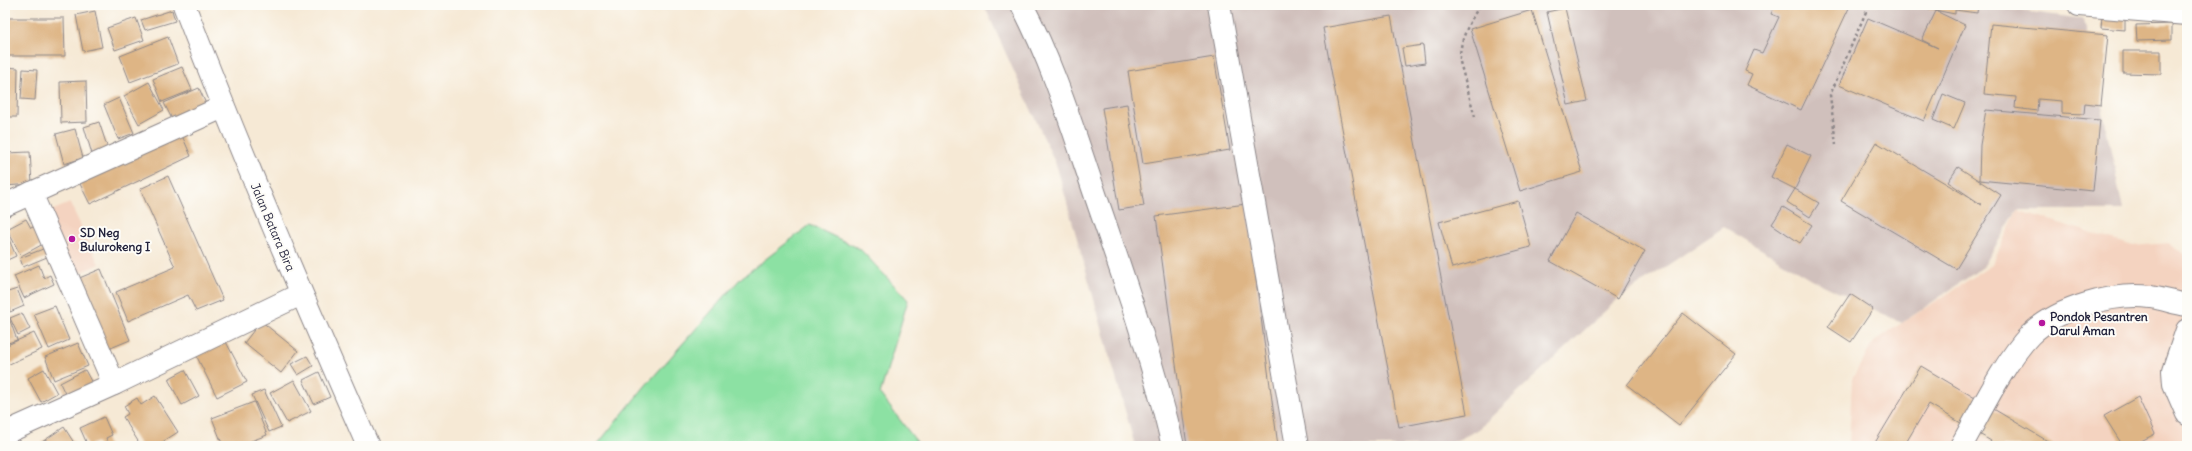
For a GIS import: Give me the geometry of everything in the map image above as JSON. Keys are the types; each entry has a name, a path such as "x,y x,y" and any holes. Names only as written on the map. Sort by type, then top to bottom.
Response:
{"street":[{"name":"Jalan Batara Bira","path":"184,5 223,107 301,294 368,446"},
{"path":"1022,5 1040,44 1074,133 1132,300 1173,446"},
{"path":"1219,5 1297,446"},
{"path":"2080,5 2186,19"},
{"path":"5,205 223,107"},
{"path":"31,193 114,384"},
{"path":"7,427 114,384 301,294"},
{"path":"1961,446 2014,356 2030,335 2050,319 2091,302 2131,296 2151,297 2187,305"},
{"path":"2187,330 2175,364 2173,378 2174,384 2187,414"}],"path":[{"path":"1475,117 1460,62 1460,54 1465,31 1480,5"},
{"path":"1836,145 1830,95 1869,5"}],"shaded area":[{"path":"984,5 1976,5 2084,19 2123,210 2017,210 1983,267 1902,323 1811,279 1724,227 1618,299 1476,431 1445,446 1135,446 1057,167"},
{"name":"SD Neg Bulurokeng I","path":"70,203 99,264 73,276 44,214"},
{"name":"Pondok Pesantren Darul Aman","path":"2017,210 2133,246 2170,243 2187,257 2187,305 2165,379 2187,435 2187,446 1849,446 1852,379 1874,341 1992,265"}],"green space":[{"path":"810,225 860,249 908,300 880,394 920,446 596,446 646,385 741,278"}],"building":[{"path":"1775,5 1843,5 1849,8 1801,110 1747,85 1752,74 1745,71 1754,50 1762,53 1779,17 1771,14"},
{"path":"1930,5 1978,5 1977,13 1955,10 1955,14 1929,9"},
{"path":"1565,8 1587,101 1568,105 1547,12"},
{"path":"172,10 175,21 145,30 141,20"},
{"path":"1532,10 1582,172 1520,191 1470,29"},
{"path":"95,11 102,47 83,51 76,15"},
{"path":"1936,11 1965,25 1924,121 1839,85 1868,18 1938,48 1922,40"},
{"path":"1391,16 1467,414 1399,427 1323,28"},
{"path":"2102,16 2125,17 2125,30 2101,28"},
{"path":"5,18 64,18 65,56 5,56"},
{"path":"136,18 144,40 115,50 107,28"},
{"path":"1991,24 2108,35 2101,105 2085,103 2084,114 2062,113 2062,101 2038,99 2037,111 2015,108 2016,97 1984,94"},
{"path":"2172,24 2172,40 2137,41 2136,25"},
{"path":"168,37 178,64 130,82 120,56"},
{"path":"1423,45 1425,63 1405,66 1402,48"},
{"path":"2123,51 2161,51 2161,74 2123,73"},
{"path":"1214,57 1230,150 1143,164 1128,71"},
{"path":"5,67 18,68 17,117 5,117"},
{"path":"182,67 192,90 162,102 153,79"},
{"path":"23,69 37,70 35,100 21,99"},
{"path":"86,81 87,122 61,123 60,82"},
{"path":"149,82 164,110 139,124 124,96"},
{"path":"199,88 206,104 172,119 164,103"},
{"path":"1943,94 1965,103 1954,129 1933,120"},
{"path":"119,98 134,133 118,139 104,105"},
{"path":"1127,104 1144,206 1119,210 1102,108"},
{"path":"1986,110 2100,120 2093,191 1979,180 1980,145"},
{"path":"99,122 108,149 92,154 84,127"},
{"path":"75,129 83,158 64,164 56,134"},
{"path":"180,131 191,156 90,204 78,180"},
{"path":"1876,142 1982,205 1948,182 1958,167 2001,195 1956,269 1841,201"},
{"path":"1787,144 1811,156 1795,189 1771,177"},
{"path":"30,152 32,184 5,186 5,153"},
{"path":"168,176 223,300 196,311 188,295 128,321 116,292 175,267 140,189"},
{"path":"1795,189 1819,203 1810,217 1787,202"},
{"path":"1518,201 1531,247 1452,268 1439,222"},
{"path":"1246,204 1278,446 1187,446 1156,216"},
{"path":"1783,207 1812,225 1800,243 1772,224"},
{"path":"1576,213 1645,251 1618,299 1550,261"},
{"path":"26,219 31,228 35,226 45,243 21,256 7,229"},
{"path":"5,230 16,256 5,261"},
{"path":"43,249 47,257 23,267 20,258"},
{"path":"39,265 44,278 50,275 54,284 24,298 14,276"},
{"path":"101,269 130,340 106,350 77,279"},
{"path":"17,289 24,306 10,312 5,293"},
{"path":"1850,294 1873,309 1851,342 1828,327"},
{"path":"55,306 69,340 49,349 34,314"},
{"path":"22,313 30,329 18,335 10,318"},
{"path":"1683,313 1736,354 1679,425 1627,385"},
{"path":"9,318 17,340 5,344 5,320"},
{"path":"261,321 298,351 281,373 244,343"},
{"path":"34,333 42,349 5,366 5,346"},
{"path":"225,340 247,382 217,397 196,355"},
{"path":"78,343 88,366 54,380 45,357"},
{"path":"307,356 313,366 298,375 291,364"},
{"path":"1921,366 2056,446 1988,446 1991,441 1929,404 1904,446 1873,446"},
{"path":"44,369 57,393 41,402 28,378"},
{"path":"85,370 93,385 67,398 60,383"},
{"path":"185,370 199,396 182,405 168,379"},
{"path":"319,372 330,397 314,404 303,380"},
{"path":"294,380 311,411 287,423 270,393"},
{"path":"264,390 281,427 269,432 252,395"},
{"path":"155,396 178,432 156,446 141,446 123,417 128,414 124,406 137,398 141,405"},
{"path":"2138,397 2155,434 2131,446 2123,446 2104,416"},
{"path":"254,402 267,435 238,446 223,446 212,418"},
{"path":"104,417 112,435 106,438 109,446 99,446 97,442 88,446 80,428"},
{"path":"64,427 76,446 45,446 42,442"}],"place":[{"name":"SD Neg Bulurokeng I","path":"72,239"},
{"name":"Pondok Pesantren Darul Aman","path":"2042,323"}]}
